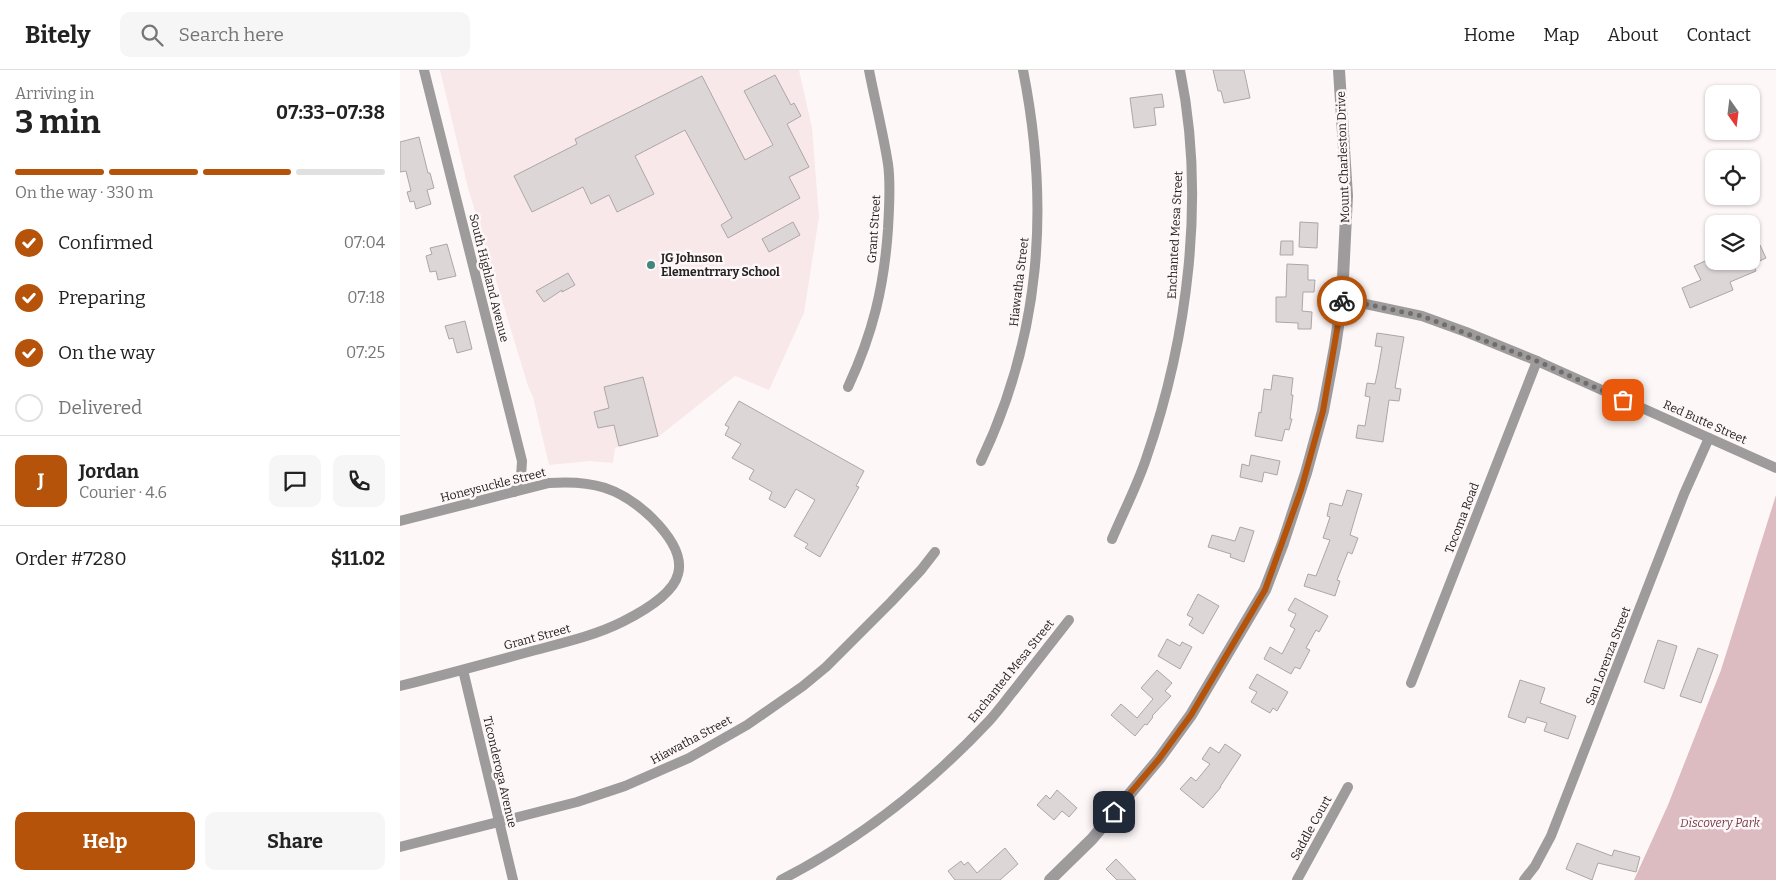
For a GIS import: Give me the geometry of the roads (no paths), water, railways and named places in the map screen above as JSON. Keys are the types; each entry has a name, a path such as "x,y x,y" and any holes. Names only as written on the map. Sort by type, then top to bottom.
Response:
{"street":[{"name":"South Highland Avenue","path":"424,70 522,461 521,477 514,492"},
{"name":"Grant Street","path":"848,387 875,318 882,282 889,205 888,164 869,70"},
{"name":"Hiawatha Street","path":"981,461 998,425 1013,382 1027,325 1036,266 1038,220 1036,151 1031,108 1023,70"},
{"name":"Enchanted Mesa Street","path":"1112,539 1146,460 1168,389 1183,311 1188,272 1191,195 1190,147 1180,70"},
{"name":"Mount Charleston Drive","path":"1050,880 1092,839 1159,759 1191,715 1265,590 1301,490 1323,411 1342,299 1347,196 1339,70"},
{"name":"Red Butte Street","path":"1342,299 1422,316 1537,361 1776,468"},
{"name":"Tocoma Road","path":"1411,683 1537,361"},
{"name":"San Lorenza Street","path":"1524,880 1552,836 1684,494 1709,438"},
{"name":"Honeysuckle Street","path":"400,521 549,484 572,481 597,485 617,492 637,504 673,544 679,563 678,574 670,589"},
{"name":"Hiawatha Street","path":"400,847 576,802 625,786 689,758 747,725 803,686 826,667 891,602 935,552"},
{"name":"Grant Street","path":"400,686 578,639 621,622 652,604 670,589"},
{"name":"Enchanted Mesa Street","path":"782,880 806,868 855,836 902,802 944,766 989,721 1069,620"},
{"name":"Ticonderoga Avenue","path":"463,670 513,880"},
{"name":"Saddle Court","path":"1297,880 1348,788"}],"place":[{"name":"JG Johnson Elementrrary School","path":"651,265"}],"park label":[{"name":"Discovery Park","path":"1720,823"}]}
